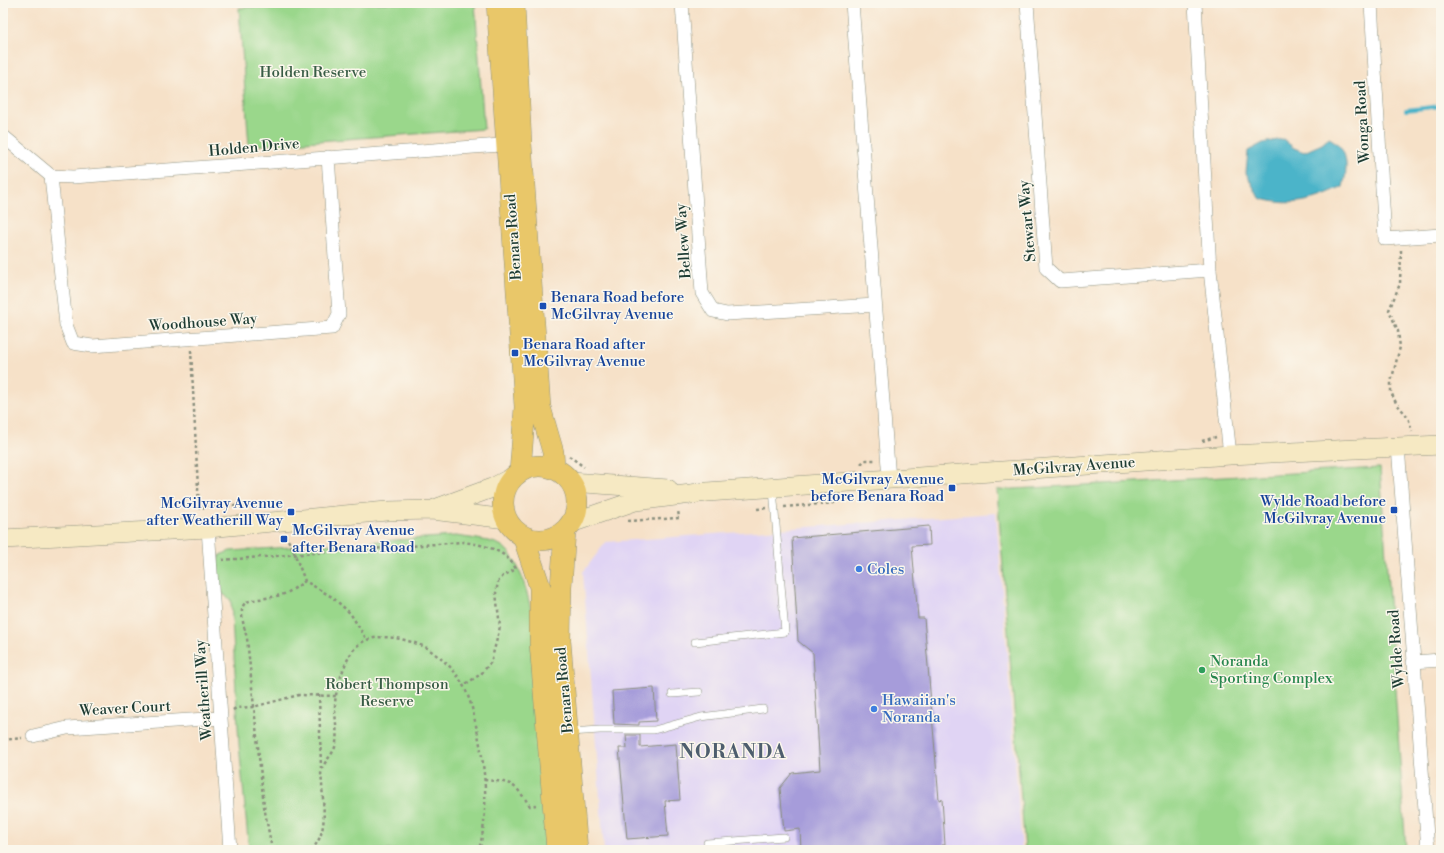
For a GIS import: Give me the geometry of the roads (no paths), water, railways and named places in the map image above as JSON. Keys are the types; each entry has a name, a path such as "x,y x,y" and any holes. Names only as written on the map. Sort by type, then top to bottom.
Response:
{"main road":[{"name":"Benara Road","path":"497,3 514,144 540,407 553,452 554,468"},
{"name":"Benara Road","path":"514,3 514,144 524,407 516,475"},
{"name":"McGilvray Avenue","path":"568,527 635,501 708,492 773,486 1230,455 1402,439 1441,444"},
{"path":"432,510 492,488 516,475 531,467 543,466 554,468 563,474 571,482 576,492 576,513 568,527 555,537 545,540 534,540 523,536 511,526 504,508 504,497 507,487 516,475"},
{"name":"McGilvray Avenue","path":"571,482 708,492"},
{"path":"3,539 208,528 387,512 432,510 507,519"},
{"name":"Benara Road","path":"568,527 561,587 560,640 577,850"},
{"name":"Benara Road","path":"523,536 540,587 540,643 557,850"}],"street":[{"name":"Bellew Way","path":"682,3 702,293 713,311 727,314 875,305"},
{"path":"852,3 889,479"},
{"name":"Stewart Way","path":"1026,3 1046,268 1060,282 1210,270"},
{"path":"1195,3 1210,270 1230,455"},
{"name":"Wonga Road","path":"1371,3 1385,239 1441,235"},
{"path":"3,136 51,176"},
{"name":"Holden Drive","path":"51,176 73,177 514,144"},
{"name":"Woodhouse Way","path":"51,176 66,325 72,343 92,346 332,328 339,314 328,157"},
{"name":"Wylde Road","path":"1402,439 1413,662 1428,850"},
{"name":"Weatherill Way","path":"208,528 230,850"},
{"path":"1413,662 1441,660"},
{"name":"Weaver Court","path":"33,736 67,728 221,718"}],"lane":[{"path":"695,642 784,632 773,486"},
{"path":"672,694 699,692"},
{"path":"568,732 600,730 654,730 701,717 764,709"},
{"path":"706,843 784,837"}],"water":[{"path":"1329,138 1336,142 1344,153 1346,172 1343,187 1333,192 1302,202 1292,203 1270,201 1259,198 1246,173 1248,151 1263,143 1283,139 1294,148 1304,152 1322,144"}],"waterway":[{"path":"1406,110 1441,106"}],"place":[{"name":"Benara Road before McGilvray Avenue","path":"543,306"},
{"name":"Benara Road after McGilvray Avenue","path":"515,353"},
{"name":"McGilvray Avenue before Benara Road","path":"952,488"},
{"name":"Wylde Road before McGilvray Avenue","path":"1394,510"},
{"name":"McGilvray Avenue after Weatherill Way","path":"291,512"},
{"name":"McGilvray Avenue after Benara Road","path":"284,539"},
{"name":"Coles","path":"859,569"},
{"name":"Noranda Sporting Complex","path":"1202,670"},
{"name":"Hawaiian's Noranda","path":"874,709"}],"district":[{"name":"NORANDA","path":"733,751"}],"park label":[{"name":"Holden Reserve","path":"313,72"},
{"name":"Robert Thompson Reserve","path":"387,692"}]}
